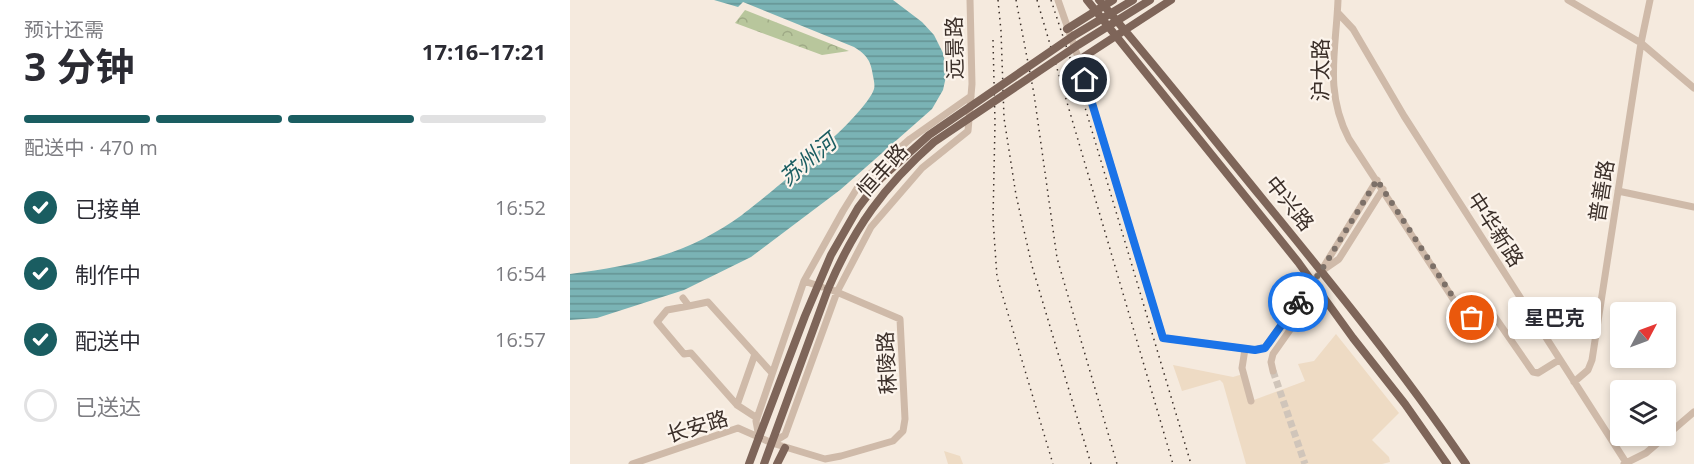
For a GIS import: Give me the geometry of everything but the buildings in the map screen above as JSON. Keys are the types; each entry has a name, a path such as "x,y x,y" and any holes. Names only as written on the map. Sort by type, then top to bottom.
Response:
{"main road":[{"name":"中兴路","path":"1087,0 1313,282 1447,464"},
{"path":"1067,29 1095,11 1102,3 1113,0"},
{"name":"恒丰路","path":"749,464 805,316 831,255 858,208 880,179 929,135 1073,36 1133,0"},
{"name":"恒丰路","path":"764,464 834,276 867,214 887,188 934,142 1078,45 1150,0"},
{"path":"1079,60 1171,0"},
{"name":"中兴路","path":"1102,3 1321,271 1418,394 1466,464"},
{"path":"777,464 785,448"}],"street":[{"name":"远景路","path":"771,443 785,435 837,292 879,216 922,168 968,130 970,0"},
{"path":"1058,0 1079,60 1163,338 1255,350 1265,348 1321,271 1377,180"},
{"name":"沪太路","path":"1338,0 1333,77 1336,109 1349,139 1467,317 1472,318 1486,309 1490,310 1533,372 1538,373 1560,360"},
{"path":"1568,0 1641,43 1694,88"},
{"name":"普善路","path":"1574,382 1587,370 1592,360 1641,43 1650,0"},
{"name":"中华新路","path":"1338,13 1353,29 1404,116 1626,464"},
{"path":"759,438 757,418 804,281 843,211 861,182 910,140 970,96"},
{"path":"1321,271 1339,259 1383,189"},
{"path":"1618,191 1694,207"},
{"name":"秣陵路","path":"804,281 837,292 900,319 905,419 903,431 893,441 842,460"},
{"path":"1273,371 1271,362 1273,354 1309,303 1313,282"},
{"path":"683,298 689,306"},
{"path":"757,418 737,405 691,353 684,354 657,322 667,310 708,302 772,373"},
{"path":"1245,349 1242,368 1251,401"},
{"path":"737,405 754,354"},
{"path":"1626,464 1646,453 1694,412"},
{"name":"长安路","path":"632,464 738,428 785,448 825,459 842,460"}],"green space":[{"path":"745,10 849,51 822,55 735,23"}],"shaded area":[{"path":"1336,334 1399,413 1372,440 1389,457 1390,462 1382,464 1246,464 1223,383 1220,380 1182,391 1173,365 1233,377 1243,374 1251,401 1305,381 1298,364 1314,361"},
{"path":"944,451 960,456 963,464 948,464"}],"water":[{"path":"714,0 893,0 922,22 934,35 943,53 947,72 943,90 932,109 840,190 751,257 684,290 597,318 570,320 570,274 655,258 703,239 723,228 793,174 835,136 867,102 874,89 870,62 854,47 743,2 738,7"}],"tunnel":[{"path":"1273,371 1305,464"}],"railway":[{"path":"998,0 1004,118 1016,195 1032,266 1091,464"},
{"path":"1016,0 1034,94 1057,258 1117,464"},
{"path":"1037,0 1173,464"},
{"path":"1051,0 1191,464"},
{"path":"993,40 995,123 993,219 997,277 1053,464"}],"way so far":[{"path":"1298,302 1321,271 1377,180 1464,314 1472,318"}],"place":[{"name":"星巴克","path":"1472,318"}],"route":[{"path":"1085,80 1163,338 1255,350 1265,348 1298,302"}],"water label":[{"name":"苏州河","path":"807,159"}]}
